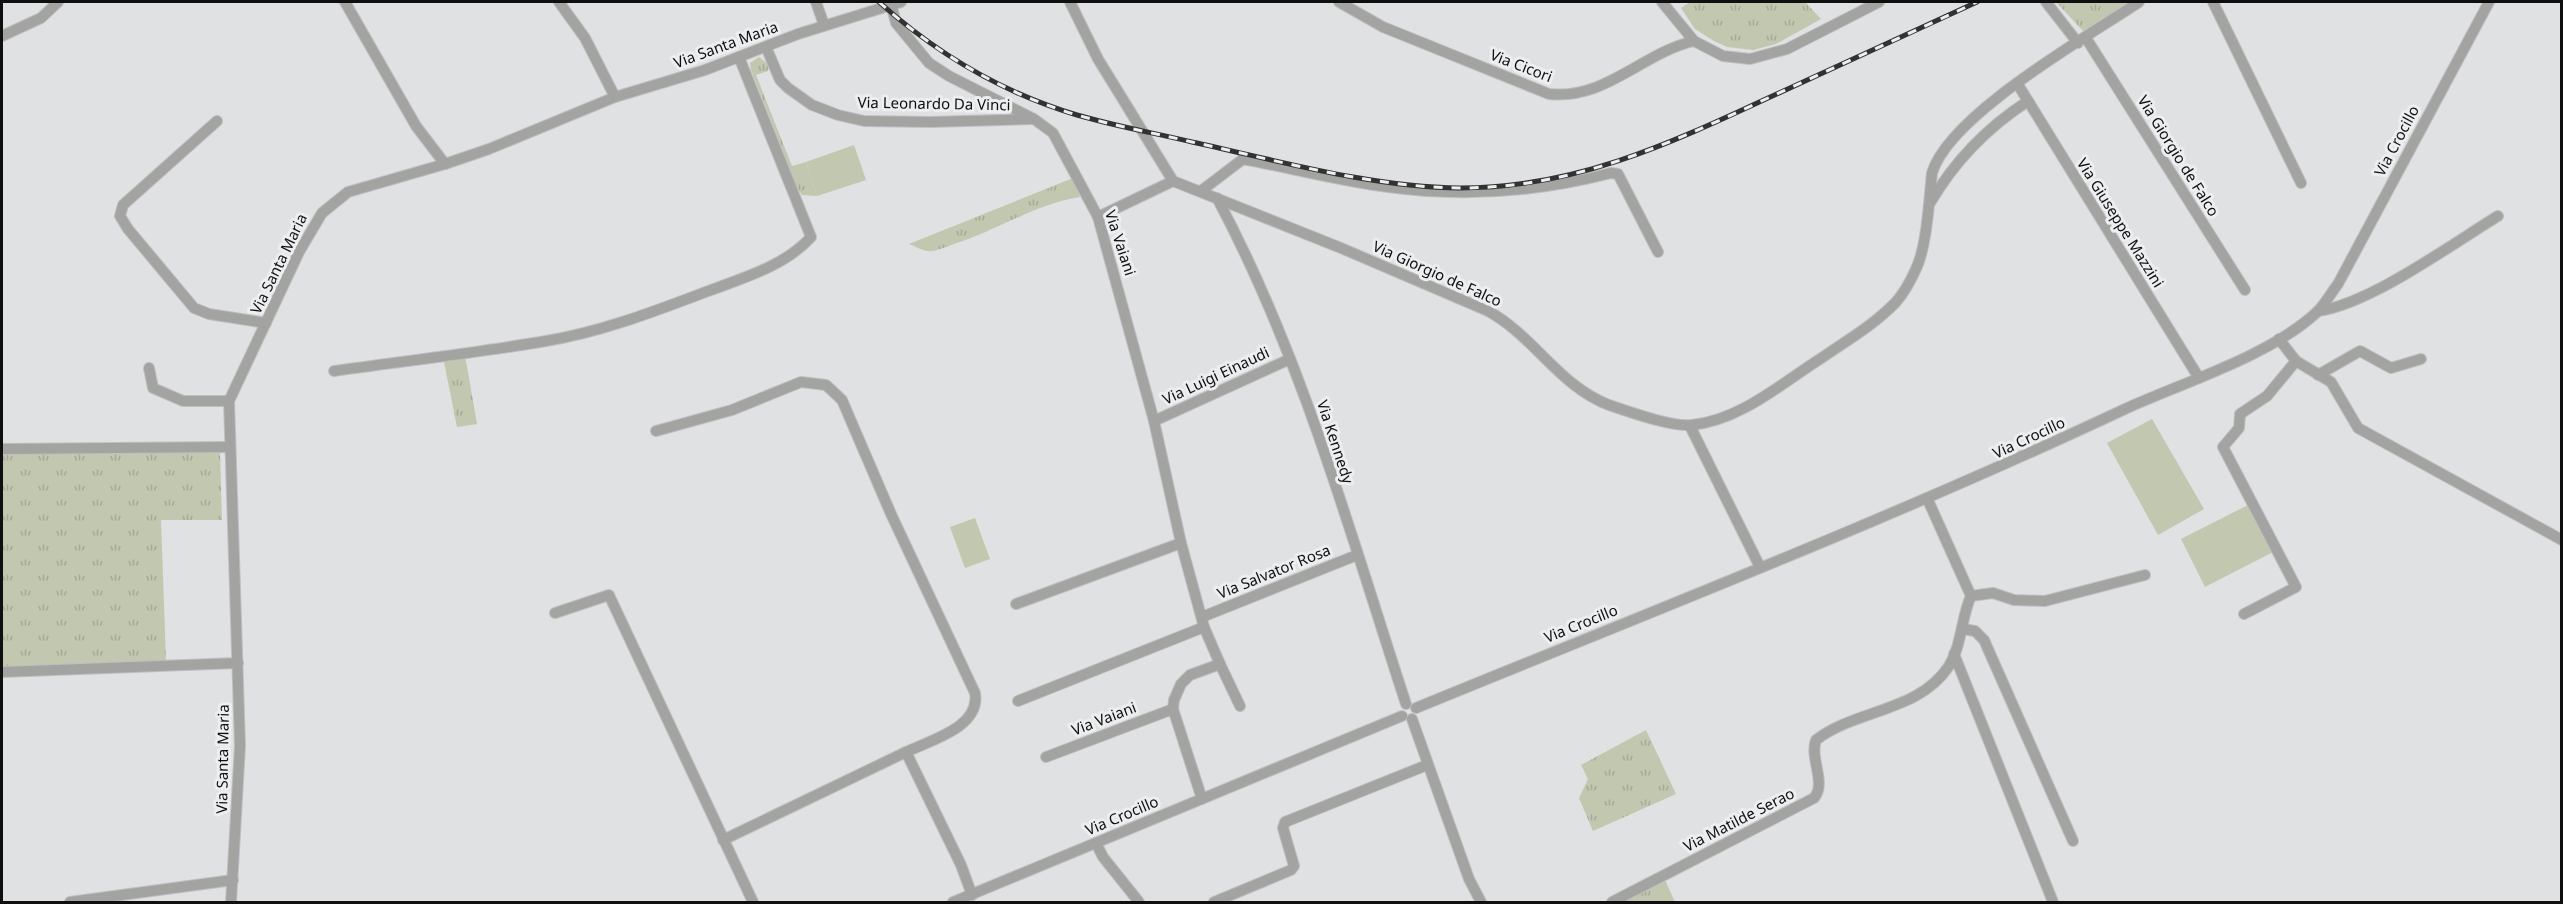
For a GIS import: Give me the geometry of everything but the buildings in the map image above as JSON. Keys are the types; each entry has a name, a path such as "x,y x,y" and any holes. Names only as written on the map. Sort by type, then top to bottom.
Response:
{"street":[{"path":"2,36 41,18 58,2"},
{"path":"345,2 416,126 445,164"},
{"path":"559,2 585,38 615,97"},
{"path":"816,2 824,25"},
{"path":"1070,2 1098,58 1173,181 1098,217"},
{"name":"Via Cicori","path":"1339,2 1383,27 1549,94 1564,96 1596,89 1676,47 1694,41"},
{"path":"1662,2 1694,41 1723,56 1750,59 1787,49 1879,2"},
{"path":"2046,2 2082,40"},
{"name":"Via Giorgio de Falco","path":"1173,181 1341,248 1498,316 1508,321 1555,368 1589,397 1638,414 1690,426 1724,417 1757,400 1870,325 1895,303 1905,290 1919,263 1934,164 1955,134 2017,83 2139,2"},
{"path":"2212,2 2301,183"},
{"name":"Via Crocillo","path":"953,903 2004,466 2145,400 2199,378 2279,339 2318,311 2338,284 2489,2"},
{"name":"Via Santa Maria","path":"231,903 240,788 229,402 310,232 328,207 348,192 489,149 615,97 705,70 824,25 896,3"},
{"name":"Via Vaiani","path":"896,3 896,23 929,63 949,76 1044,125 1060,142 1098,217 1154,421 1181,543 1203,622 1240,706"},
{"name":"Via Giorgio de Falco","path":"2082,40 2246,290"},
{"name":"Via Leonardo Da Vinci","path":"766,47 776,74 788,88 812,105 838,115 864,121 1034,119"},
{"path":"334,371 548,341 594,330 677,303 756,273 801,248 811,237 739,57"},
{"name":"Via Giuseppe Mazzini","path":"2017,83 2199,378"},
{"name":"Via Giorgio de Falco","path":"1929,206 1946,179 1993,126 2028,101"},
{"path":"217,121 123,205 120,216 128,229 194,308 209,314 266,323"},
{"path":"1201,191 1243,159 1386,187 1442,192 1478,193 1547,187 1611,173 1618,174 1658,252"},
{"path":"1932,173 1938,178 1946,179"},
{"name":"Via Kennedy","path":"1217,198 1246,253 1290,358 1427,765 1469,879 1481,903"},
{"path":"2318,311 2332,309 2363,297 2498,216"},
{"path":"2279,339 2296,361 2331,382 2358,428 2562,540"},
{"path":"2318,375 2360,351 2391,368 2421,358"},
{"name":"Via Luigi Einaudi","path":"1154,421 1290,358"},
{"path":"2244,614 2296,587 2223,447 2239,429 2240,414 2267,396 2296,361"},
{"path":"149,368 153,388 183,401 229,402"},
{"path":"656,431 732,410 801,381 826,385 842,400 891,514 975,693 975,708 967,721 723,840"},
{"path":"1690,426 1760,567"},
{"path":"2,449 229,447"},
{"path":"1927,498 1971,596 1994,593 2014,600 2045,601 2145,575"},
{"path":"1016,604 1181,543"},
{"name":"Via Salvator Rosa","path":"1203,622 1357,555"},
{"path":"555,613 609,595 753,903"},
{"name":"Via Matilde Serao","path":"1612,903 1814,798 1820,787 1814,756 1816,740 1842,725 1929,689 1941,677 1954,654 1963,629 1964,613 1971,596"},
{"path":"1018,701 1203,622"},
{"path":"1963,629 1975,631 1984,640 2073,841"},
{"path":"1954,654 2053,903"},
{"path":"2,672 238,663"},
{"path":"1202,799 1173,709 1176,693 1186,678 1220,664"},
{"name":"Via Vaiani","path":"1046,757 1173,709"},
{"path":"906,752 961,865 968,898"},
{"path":"1214,903 1292,870 1293,866 1283,828 1285,822 1427,765"},
{"path":"1096,843 1103,857 1139,903"},
{"path":"70,903 233,880"}],"green space":[{"path":"1690,2 1805,2 1821,19 1776,44 1753,50 1727,47 1695,29 1681,8"},
{"path":"2056,2 2130,2 2083,31"},
{"path":"759,57 769,65 768,71 756,75 792,166 806,162 817,196 802,195 797,187 751,70 750,63"},
{"path":"854,145 866,180 817,196 806,162"},
{"path":"1073,178 1080,197 1047,205 970,239 937,250 922,250 909,244"},
{"path":"465,355 477,424 457,427 443,357"},
{"path":"2152,419 2204,509 2158,535 2107,443"},
{"path":"220,450 222,520 161,520 166,661 2,668 2,451"},
{"path":"2250,504 2275,551 2205,587 2181,539"},
{"path":"975,518 990,559 965,568 950,527"},
{"path":"1646,730 1676,794 1593,831 1579,798 1588,779 1581,765"},
{"path":"1665,880 1675,902 1623,902 1623,901"}],"railway":[{"path":"879,2 924,38 972,70 1023,95 1077,115 1325,172 1426,187 1460,188 1542,181 1619,161 1693,132 1977,2"}]}
